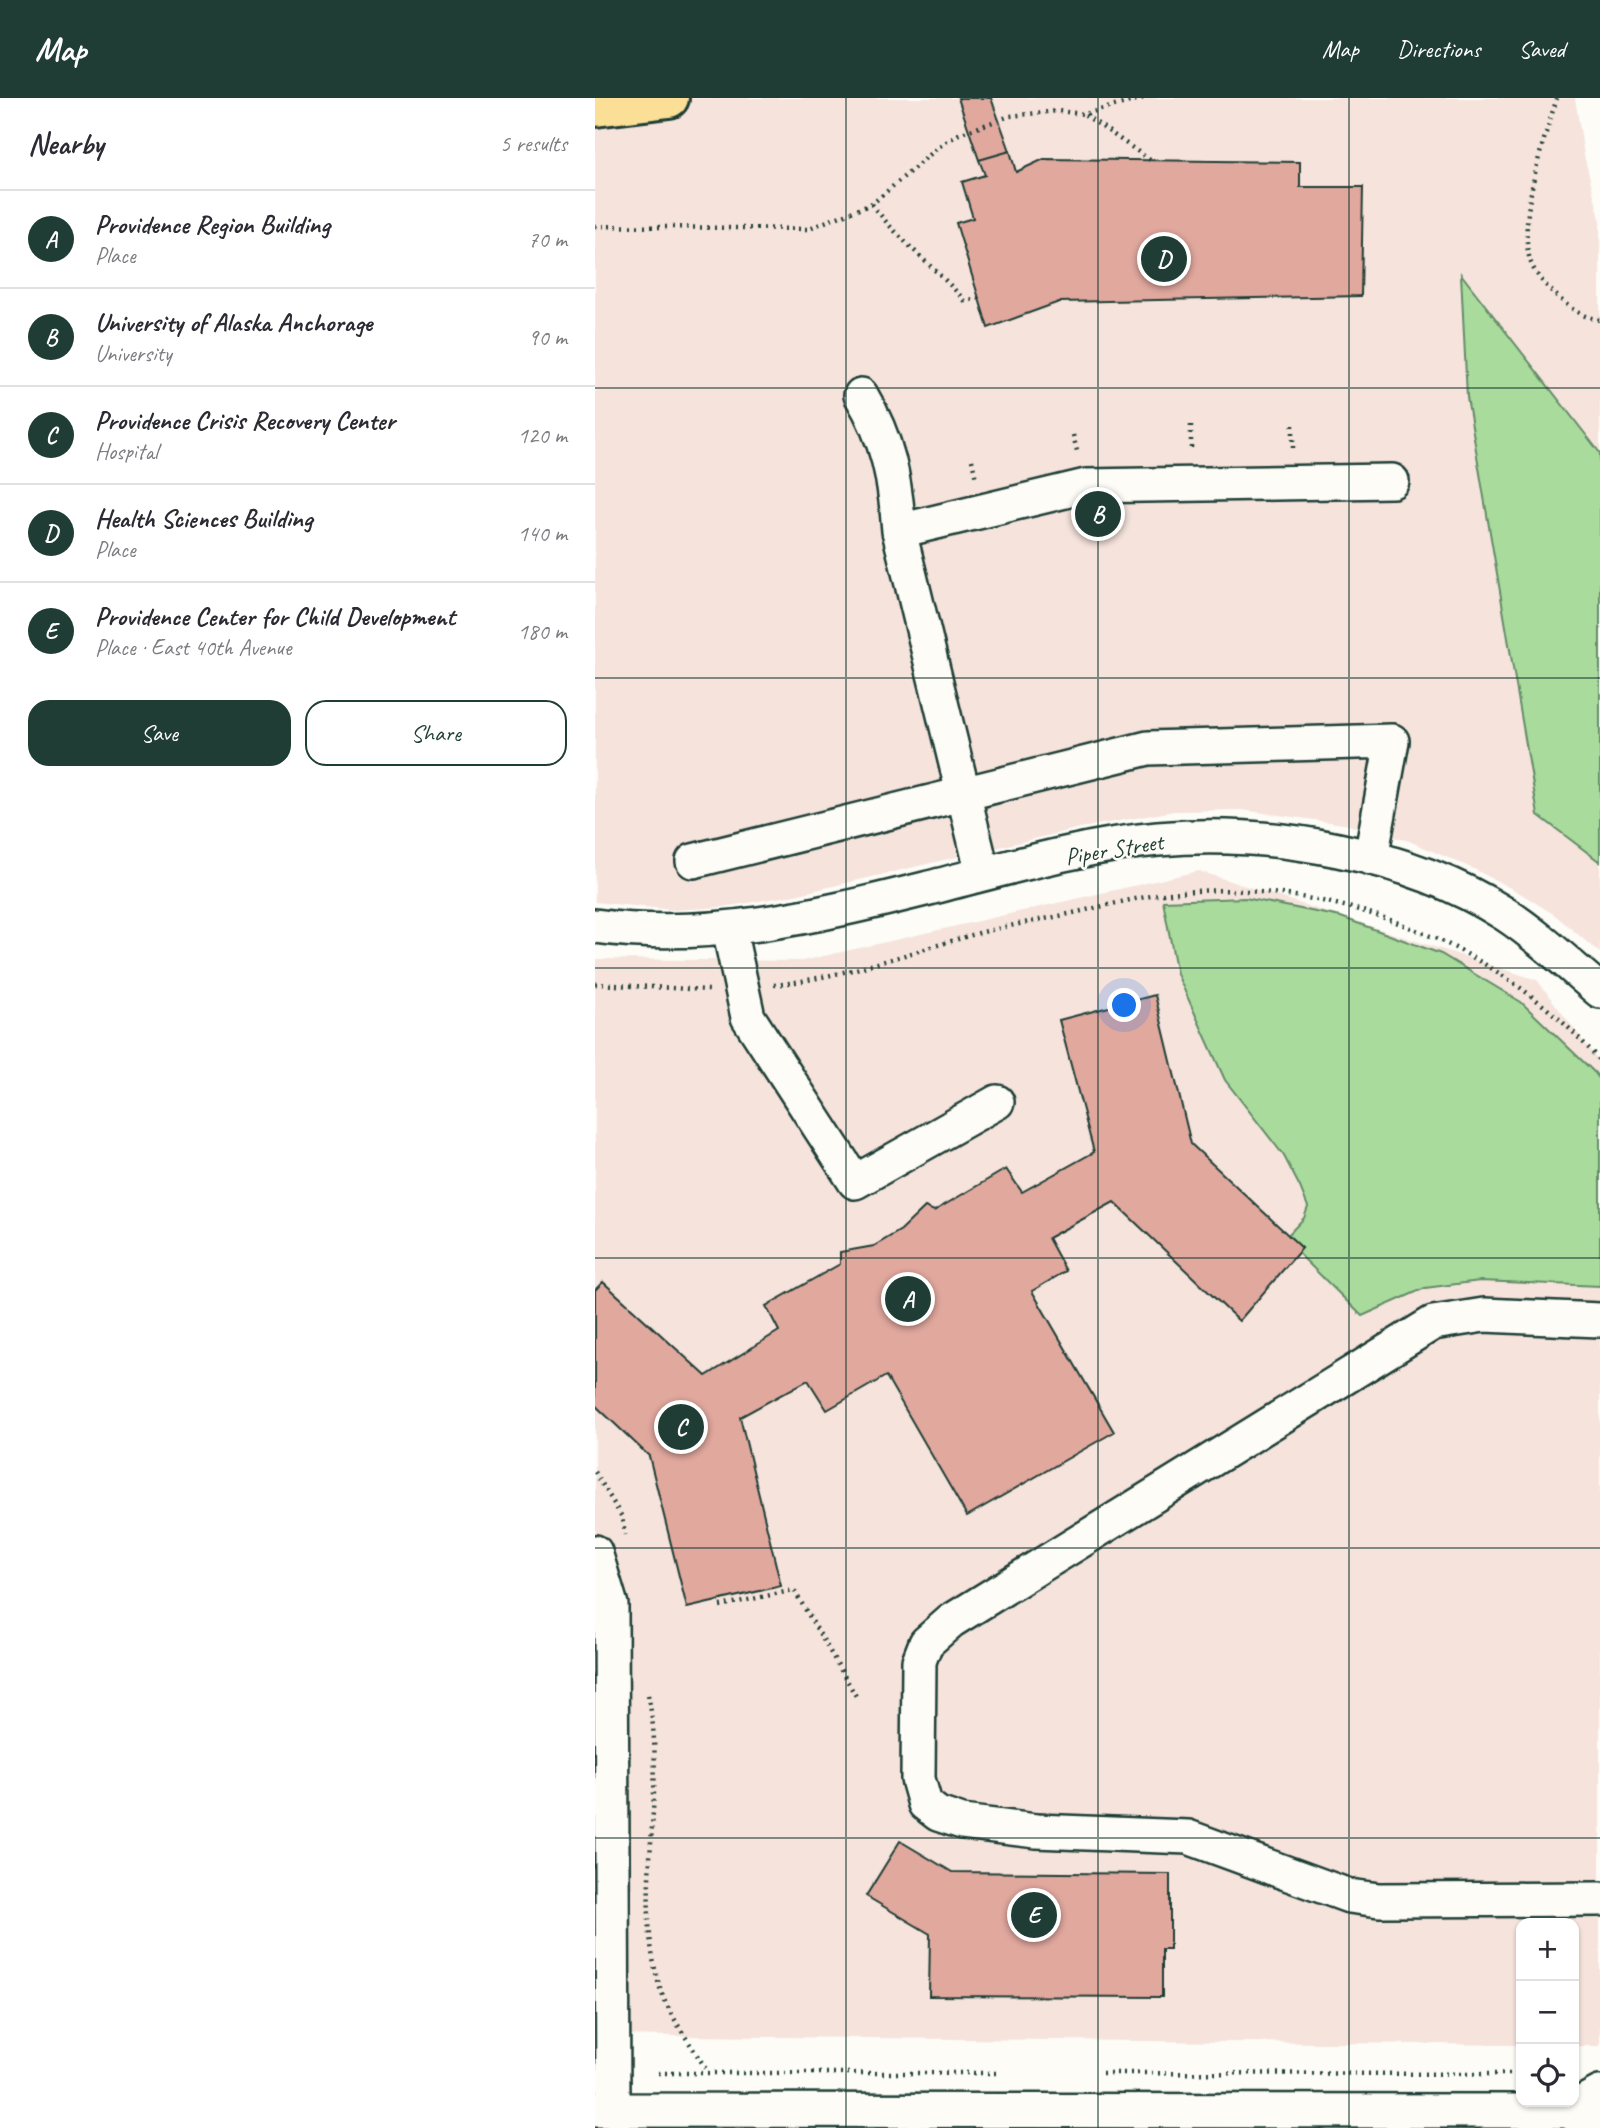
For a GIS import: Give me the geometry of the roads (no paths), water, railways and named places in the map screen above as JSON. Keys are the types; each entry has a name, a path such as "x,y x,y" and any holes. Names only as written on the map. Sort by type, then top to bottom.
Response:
{"main road":[{"path":"595,107 669,98"}],"street":[{"path":"861,395 874,416 895,476 899,531 983,874"},
{"path":"899,531 1086,486 1392,481"},
{"path":"693,861 1148,748 1392,741 1371,858"},
{"name":"Piper Street","path":"595,926 619,929 729,929 836,911 1106,847 1159,839 1224,838 1296,843 1371,858 1438,881 1504,914 1600,991"},
{"path":"729,929 748,1017 855,1182 997,1102"},
{"path":"1600,1320 1484,1315 1433,1323 951,1621 926,1643 919,1661 918,1779 925,1804 937,1814 962,1822 1036,1831 1188,1837 1349,1896 1379,1900 1600,1899"},
{"path":"595,1552 611,1605 613,2073 604,2110 1567,2111 1600,2125"},
{"path":"1567,2111 1600,2093"}],"place":[{"name":"Health Sciences Building","path":"1164,259"},
{"name":"University of Alaska Anchorage","path":"1098,514"},
{"name":"Providence Region Building","path":"908,1299"},
{"name":"Providence Crisis Recovery Center","path":"681,1427"},
{"name":"Providence Center for Child Development","path":"1034,1915"}]}
